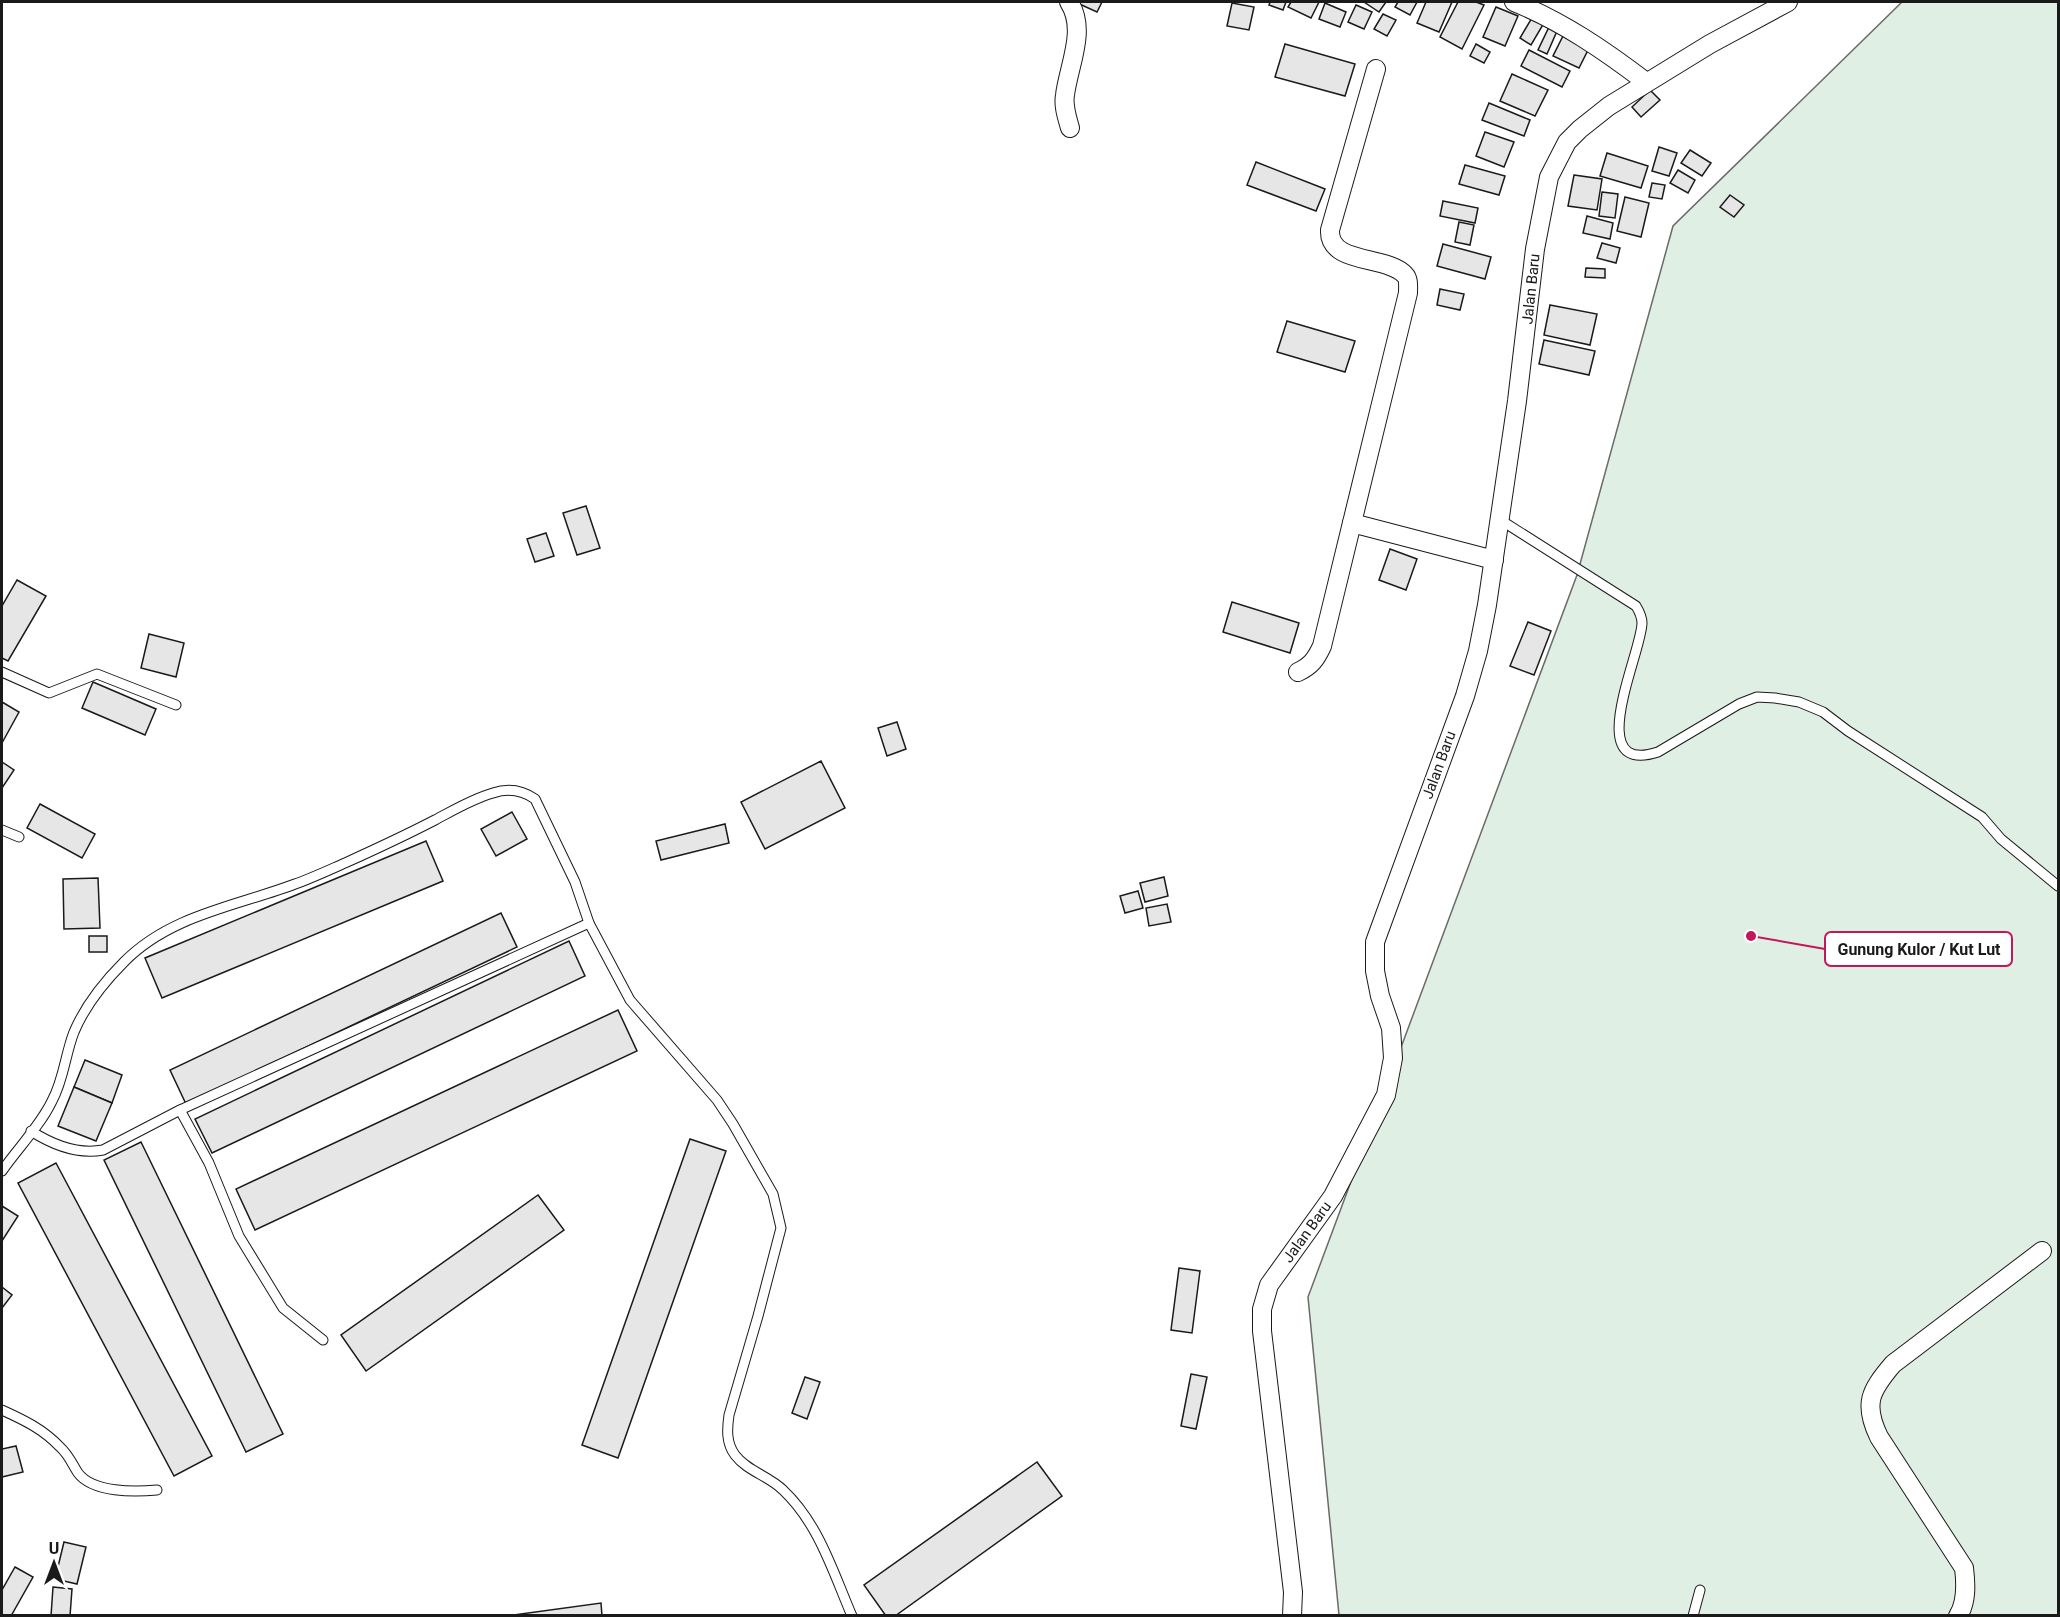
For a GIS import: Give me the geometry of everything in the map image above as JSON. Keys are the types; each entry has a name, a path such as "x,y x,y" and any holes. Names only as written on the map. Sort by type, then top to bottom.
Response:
{"street":[{"path":"1069,2 1078,35 1064,97 1070,128"},
{"path":"1514,2 1539,12 1583,37 1646,82"},
{"name":"Jalan Baru","path":"1292,1616 1293,1592 1262,1331 1262,1309 1269,1286 1333,1196 1386,1095 1393,1058 1392,1038 1375,971 1375,942 1465,696 1478,651 1518,401 1536,238 1549,177 1567,142 1609,106 1646,82 1787,2"},
{"path":"1298,672 1308,667 1316,659 1322,646 1408,293 1408,282 1405,275 1396,269 1337,250 1330,239 1330,230 1376,69"},
{"path":"1352,523 1494,560"},
{"path":"1958,1616 1962,1609 1965,1592 1964,1568 1879,1437 1870,1418 1871,1402 1876,1384 1893,1365 2042,1251"}],"lane":[{"path":"1499,519 1636,606 1641,616 1641,631 1621,701 1619,729 1623,748 1629,754 1643,757 1658,752 1739,704 1756,697 1799,702 1824,712 1848,731 1982,817 2001,839 2058,886"},
{"path":"2,672 49,693 96,674 176,705"},
{"path":"2,1171 52,1101 59,1086 74,1032 102,986 126,960 146,944 167,930 199,915 296,884 345,863 394,841 474,799 495,792 513,790 525,792 535,799 575,882 589,923 630,1000 717,1100 773,1194 781,1228 729,1415 727,1430 729,1443 735,1455 745,1465 770,1479 793,1501 823,1546 852,1616"},
{"path":"2,830 19,837"},
{"path":"31,1131 56,1145 93,1152 115,1145 180,1110 589,923"},
{"path":"180,1110 209,1163 239,1236 283,1308 323,1340"},
{"path":"2,1410 43,1431 70,1457 80,1475 96,1485 123,1491 157,1490"},
{"path":"1693,1616 1700,1590"}],"green space":[{"path":"1902,2 2058,2 2058,1615 1339,1615 1308,1297 1577,575 1673,226"}],"building":[{"path":"1075,2 1102,2 1097,12"},
{"path":"1270,2 1286,2 1283,10 1269,5"},
{"path":"1291,2 1319,2 1311,18 1288,7"},
{"path":"1364,2 1386,2 1379,12"},
{"path":"1398,2 1417,2 1410,15 1395,7"},
{"path":"1426,2 1452,2 1439,32 1417,23"},
{"path":"1458,2 1476,2 1484,5 1462,49 1440,37"},
{"path":"1232,3 1254,7 1249,30 1227,26"},
{"path":"1325,3 1346,12 1340,27 1319,19"},
{"path":"1356,5 1372,12 1364,29 1348,22"},
{"path":"1496,7 1518,16 1505,46 1483,37"},
{"path":"1383,14 1396,20 1387,36 1374,29"},
{"path":"1533,16 1544,23 1531,45 1520,38"},
{"path":"1549,27 1557,31 1547,54 1538,50"},
{"path":"1564,34 1590,46 1579,68 1553,56"},
{"path":"1285,44 1355,64 1345,96 1275,77"},
{"path":"1476,44 1490,52 1484,63 1470,56"},
{"path":"1529,50 1570,71 1562,87 1521,66"},
{"path":"1512,74 1548,90 1535,116 1500,101"},
{"path":"1650,90 1660,100 1641,117 1632,107"},
{"path":"1489,103 1530,120 1524,136 1482,120"},
{"path":"1485,132 1514,142 1504,167 1476,156"},
{"path":"1659,147 1677,153 1669,176 1652,171"},
{"path":"1690,150 1711,163 1702,176 1681,163"},
{"path":"1607,153 1648,166 1641,188 1600,176"},
{"path":"1256,162 1325,189 1316,211 1247,185"},
{"path":"1465,165 1505,176 1499,195 1459,184"},
{"path":"1678,170 1695,180 1688,193 1670,183"},
{"path":"1574,175 1602,179 1597,210 1568,206"},
{"path":"1652,183 1665,185 1662,199 1649,197"},
{"path":"1602,192 1618,194 1615,218 1599,216"},
{"path":"1730,195 1744,205 1734,217 1720,207"},
{"path":"1625,197 1649,203 1641,237 1617,231"},
{"path":"1443,201 1478,208 1475,223 1440,216"},
{"path":"1587,216 1613,223 1610,239 1583,233"},
{"path":"1459,222 1474,225 1470,245 1455,242"},
{"path":"1602,243 1620,248 1616,263 1597,258"},
{"path":"1443,244 1491,257 1485,279 1437,266"},
{"path":"1586,268 1605,269 1605,278 1585,277"},
{"path":"1440,289 1464,294 1460,310 1437,305"},
{"path":"1550,305 1597,314 1590,345 1544,335"},
{"path":"1287,321 1355,341 1345,372 1277,352"},
{"path":"1544,340 1595,351 1589,375 1539,364"},
{"path":"586,506 600,548 577,555 563,513"},
{"path":"546,533 554,556 535,562 527,539"},
{"path":"1390,549 1417,559 1406,590 1379,580"},
{"path":"17,580 46,596 8,661 2,658 2,606"},
{"path":"1232,602 1299,623 1290,653 1223,632"},
{"path":"1528,622 1551,631 1534,675 1510,666"},
{"path":"149,634 184,643 176,677 141,668"},
{"path":"93,682 156,709 145,735 82,708"},
{"path":"2,702 19,712 2,743"},
{"path":"897,722 906,749 887,756 878,728"},
{"path":"821,761 845,808 765,849 741,802"},
{"path":"2,762 14,770 2,788"},
{"path":"40,804 95,834 82,858 27,828"},
{"path":"512,812 527,839 496,856 481,829"},
{"path":"725,824 729,843 661,860 656,841"},
{"path":"426,841 443,881 162,998 145,958"},
{"path":"1164,877 1168,896 1145,902 1140,883"},
{"path":"98,878 100,928 64,929 63,879"},
{"path":"1138,891 1143,908 1125,913 1120,896"},
{"path":"1167,904 1171,922 1149,926 1146,908"},
{"path":"501,913 517,947 186,1104 170,1070"},
{"path":"89,936 107,936 107,952 89,952"},
{"path":"569,941 585,976 212,1153 195,1119"},
{"path":"618,1010 637,1051 255,1230 236,1189"},
{"path":"85,1060 122,1075 112,1103 74,1087"},
{"path":"74,1087 112,1103 96,1141 58,1126"},
{"path":"690,1139 726,1151 618,1458 582,1445"},
{"path":"141,1142 283,1434 246,1452 104,1160"},
{"path":"56,1163 212,1456 174,1476 18,1183"},
{"path":"538,1195 564,1230 366,1371 341,1335"},
{"path":"2,1206 18,1216 2,1241"},
{"path":"1179,1268 1200,1271 1192,1333 1171,1330"},
{"path":"2,1287 12,1295 2,1308"},
{"path":"1191,1374 1207,1377 1196,1429 1181,1426"},
{"path":"805,1377 820,1382 807,1419 792,1413"},
{"path":"16,1446 23,1472 2,1477 2,1449"},
{"path":"1037,1462 1062,1496 895,1616 886,1616 864,1585"},
{"path":"64,1542 86,1547 77,1584 55,1579"},
{"path":"15,1567 33,1577 11,1616 2,1616 2,1590"},
{"path":"53,1587 72,1589 70,1616 51,1616"},
{"path":"601,1603 602,1616 506,1616"}],"place":[{"name":"Gunung Kulor / Kut Lut","path":"1751,936"}]}
